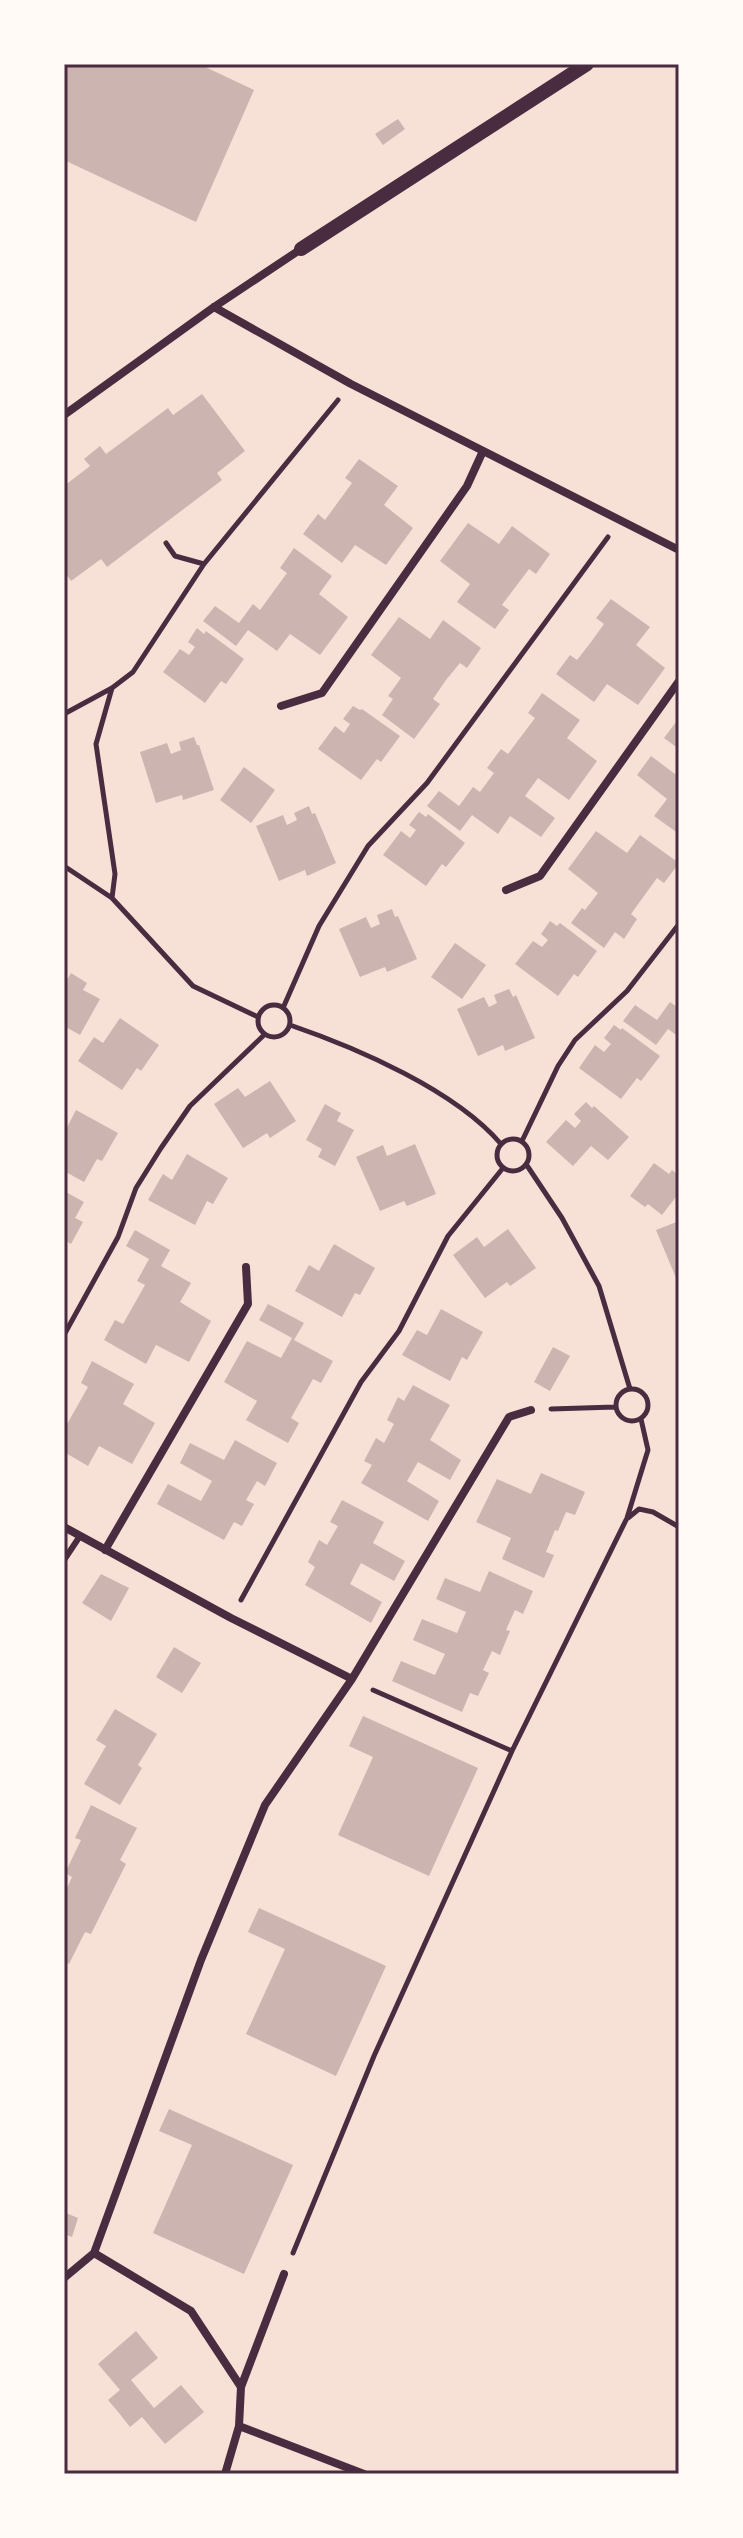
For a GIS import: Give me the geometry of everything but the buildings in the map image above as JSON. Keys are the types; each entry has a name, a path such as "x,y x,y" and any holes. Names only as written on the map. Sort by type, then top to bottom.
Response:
{"street":[{"path":"64,415 214,307 585,64"},
{"path":"214,307 351,384 679,550"},
{"path":"281,706 322,693 467,486 483,451"},
{"path":"506,890 540,876 679,681"},
{"path":"105,1550 248,1304 246,1267"},
{"path":"64,2278 94,2253 201,1960 265,1805 352,1679 509,1417 531,1410"},
{"path":"64,1527 231,1618 352,1679"},
{"path":"94,2253 191,2311 241,2387"},
{"path":"225,2474 239,2426 241,2387 284,2274"},
{"path":"239,2426 364,2474"}],"lane":[{"path":"64,1560 80,1536"}],"path":[{"path":"64,714 112,688 133,672 204,564 351,384"},
{"path":"283,1008 319,926 368,846 427,783 621,520"},
{"path":"166,543 175,556 204,564"},
{"path":"112,688 96,744 115,874 112,898"},
{"path":"64,866 112,898 193,986 258,1017"},
{"path":"522,1141 558,1066 575,1040 627,991 679,924"},
{"path":"278,1005 283,1008 288,1013 290,1025 283,1035 270,1038 264,1035 258,1017 266,1007 278,1005"},
{"path":"290,1025 334,1040 409,1075 485,1125 501,1144"},
{"path":"64,1335 118,1237 136,1188 161,1148 190,1106 264,1035"},
{"path":"510,1139 522,1141 529,1152 526,1164 515,1172 503,1168 496,1157 501,1144 510,1139"},
{"path":"526,1164 562,1218 599,1286 630,1389"},
{"path":"231,1618 361,1382 399,1331 448,1236 503,1168"},
{"path":"630,1389 641,1391 646,1397 648,1409 641,1419 628,1421 617,1414 615,1407 619,1395 630,1389"},
{"path":"531,1410 615,1407"},
{"path":"284,2274 374,2056 512,1751 627,1518 648,1450 641,1419"},
{"path":"627,1518 639,1509 653,1512 679,1527"},
{"path":"352,1679 512,1751"}]}
